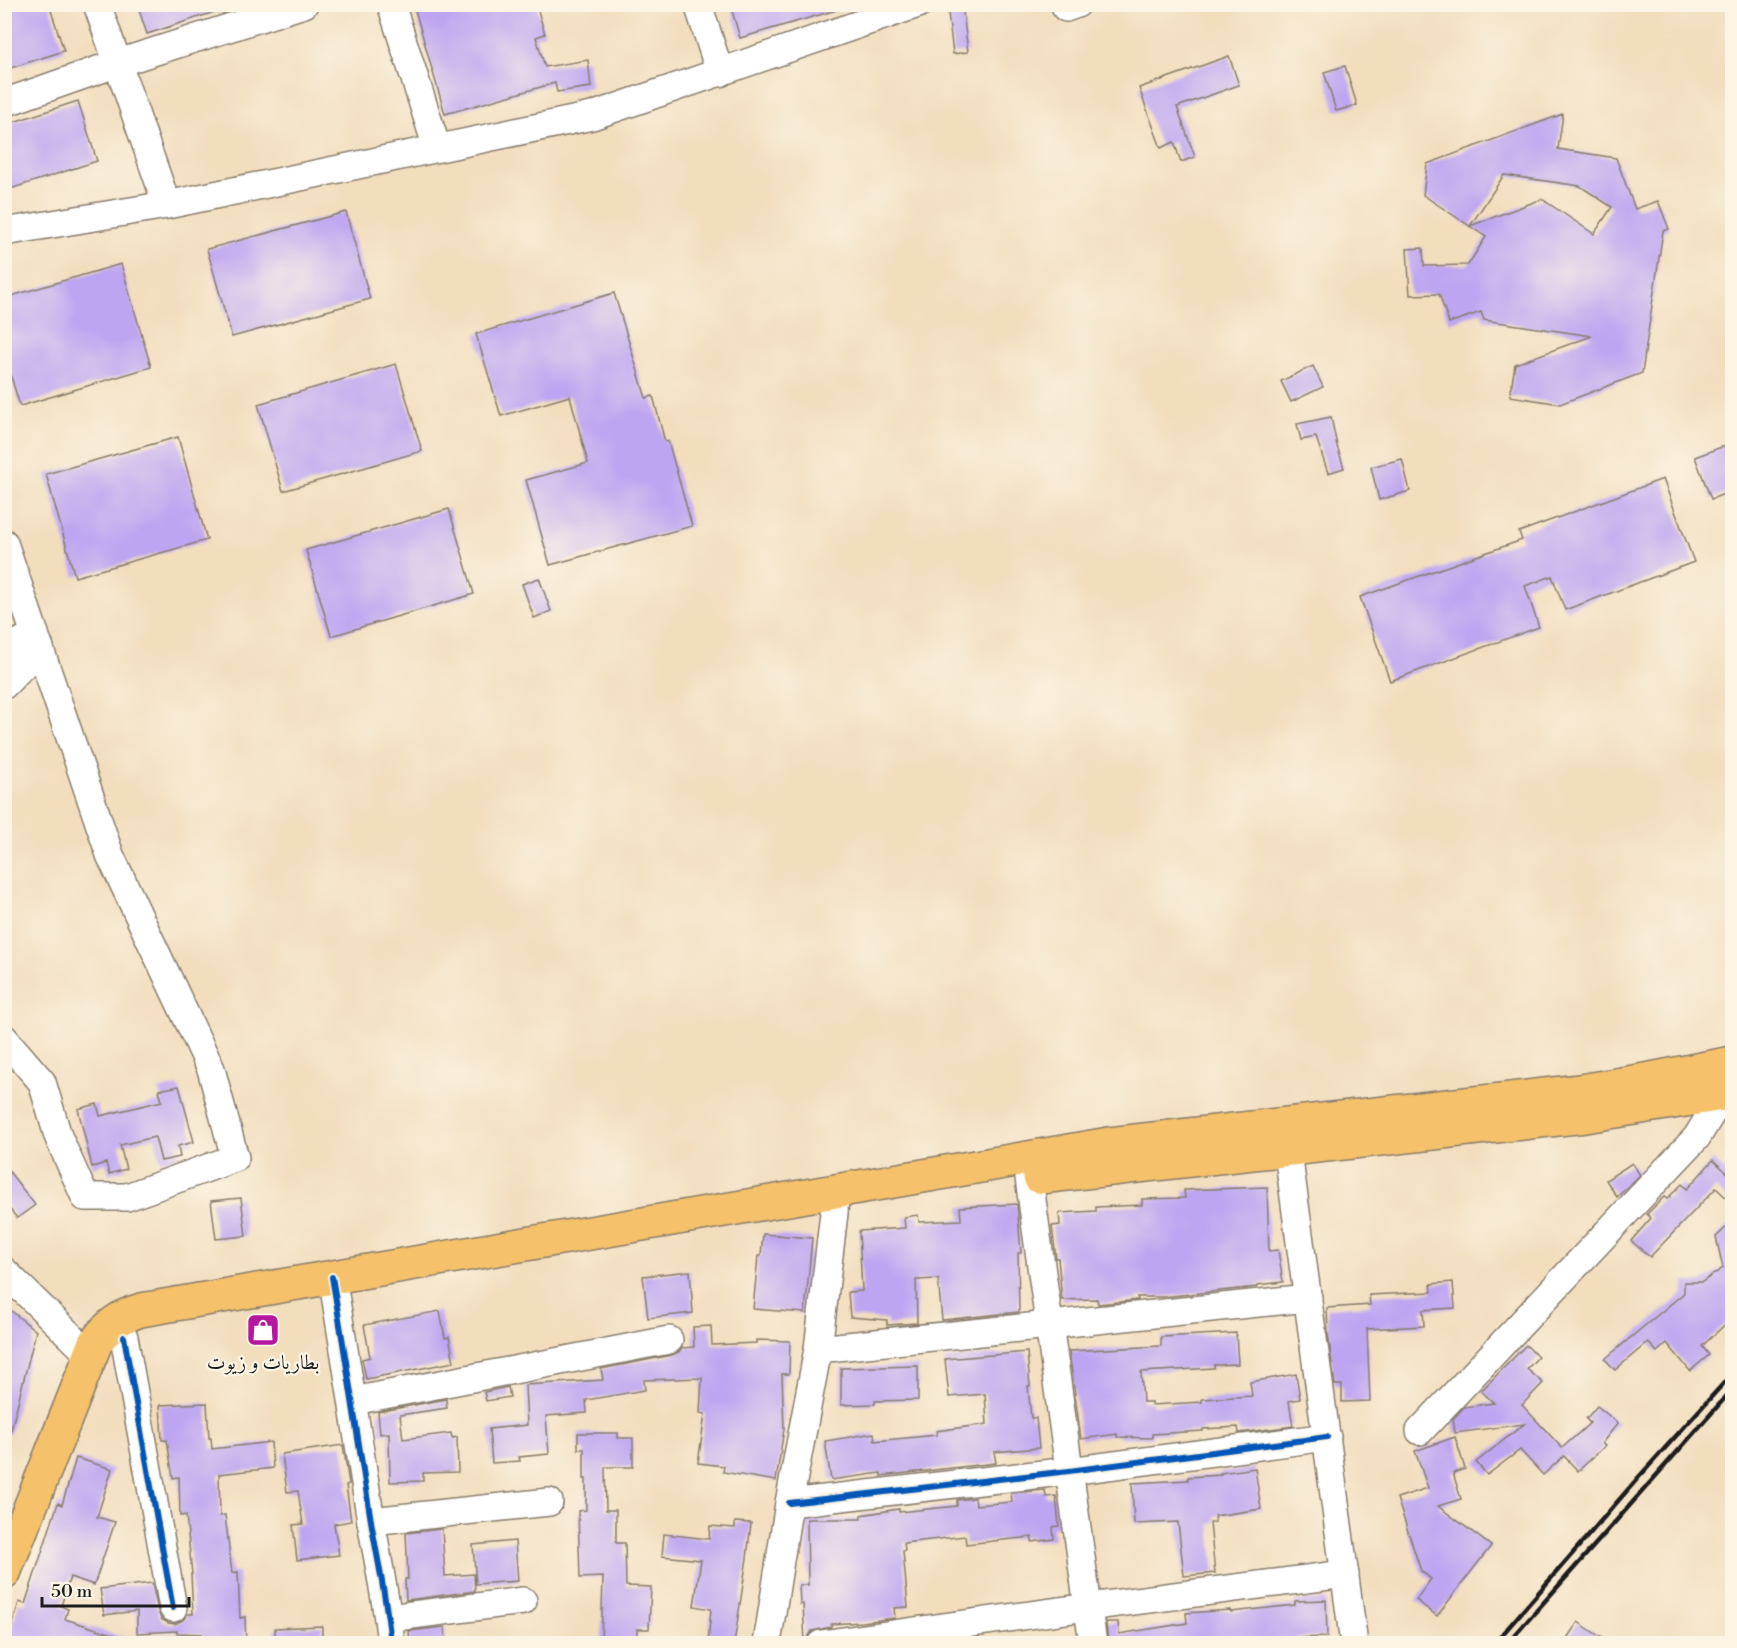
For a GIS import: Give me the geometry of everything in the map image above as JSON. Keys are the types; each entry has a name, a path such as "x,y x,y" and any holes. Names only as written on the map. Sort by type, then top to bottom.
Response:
{"main road":[{"path":"834,1202 1029,1178 1580,1091 1732,1063"},
{"path":"91,1356 124,1337 147,1330 334,1288 834,1202 1109,1144 1286,1137 1586,1116 1728,1093"},
{"path":"4,1573 96,1342 115,1321 141,1310 334,1288"}],"street":[{"path":"97,4 167,205"},
{"path":"4,103 118,63 304,4"},
{"path":"391,4 436,148"},
{"path":"698,4 720,73"},
{"path":"4,232 167,205 592,116 918,4"},
{"path":"4,543 110,855 211,1069 235,1158 127,1197 85,1197 58,1136 42,1082 4,1038"},
{"path":"4,651 38,641"},
{"path":"4,685 38,641"},
{"path":"1420,1431 1697,1137 1728,1093"},
{"path":"1286,1137 1354,1644"},
{"path":"1029,1178 1093,1644"},
{"path":"767,1644 789,1503 818,1349 834,1202"},
{"path":"4,1271 91,1356"},
{"path":"334,1288 390,1631 523,1601"},
{"path":"818,1349 1308,1298"},
{"path":"124,1337 173,1608"},
{"path":"353,1401 669,1340"},
{"path":"789,1503 1069,1471 1326,1437"},
{"path":"371,1521 549,1502"},
{"path":"821,1644 1345,1574"}],"building":[{"path":"4,4 49,4 64,51 4,70"},
{"path":"137,4 226,4 227,8 147,34"},
{"path":"434,4 536,4 545,34 536,37 545,67 588,60 591,87 557,92 555,83 445,114 415,10"},
{"path":"730,4 839,4 840,9 740,38"},
{"path":"947,4 962,4 968,52 953,54"},
{"path":"1229,56 1239,85 1177,107 1195,157 1181,162 1174,142 1161,148 1139,88"},
{"path":"1345,66 1357,105 1336,111 1324,72"},
{"path":"78,101 97,161 4,191 4,125"},
{"path":"1563,114 1558,149 1616,158 1635,209 1658,201 1669,229 1663,231 1642,373 1560,404 1510,396 1515,364 1592,336 1484,320 1481,312 1449,323 1439,294 1410,295 1407,249 1423,248 1424,266 1468,265 1486,237 1423,195 1427,164","holes":["1504,175 1580,186 1612,207 1594,234 1542,199 1470,226"]},
{"path":"346,212 370,299 232,337 207,249"},
{"path":"121,264 151,367 20,406 4,354 4,298"},
{"path":"614,293 646,398 653,396 692,526 550,565 526,480 588,463 570,396 501,416 476,334"},
{"path":"396,364 422,451 283,491 258,404"},
{"path":"1313,366 1323,387 1291,402 1281,381"},
{"path":"1331,417 1344,468 1328,473 1316,437 1301,440 1297,424"},
{"path":"178,437 207,540 75,577 46,474"},
{"path":"1732,443 1732,491 1711,499 1695,457"},
{"path":"1402,459 1410,491 1379,500 1371,467"},
{"path":"1663,479 1694,562 1565,610 1552,576 1525,586 1539,627 1390,681 1360,597 1522,540 1519,532"},
{"path":"449,509 474,594 331,636 306,550"},
{"path":"539,578 551,611 534,618 522,584"},
{"path":"179,1086 194,1142 178,1146 180,1157 161,1161 155,1137 120,1145 126,1169 109,1174 106,1163 92,1167 78,1109 97,1104 100,1116 162,1101 159,1090"},
{"path":"1713,1160 1732,1177 1732,1203 1716,1188 1650,1257 1631,1241 1651,1218 1647,1214 1664,1197 1667,1199 1682,1184 1687,1189"},
{"path":"1632,1163 1640,1175 1617,1197 1606,1180"},
{"path":"4,1165 35,1205 17,1218 4,1202"},
{"path":"1267,1187 1269,1251 1278,1250 1283,1282 1162,1297 1137,1297 1138,1300 1098,1304 1097,1299 1062,1300 1052,1226 1060,1225 1059,1213 1096,1211 1096,1207 1142,1205 1142,1199 1185,1198 1184,1190"},
{"path":"241,1198 246,1236 216,1239 211,1201"},
{"path":"1017,1204 1021,1253 1018,1253 1019,1312 942,1320 938,1279 916,1280 917,1323 887,1325 887,1320 850,1317 848,1292 862,1291 859,1231 905,1228 904,1217 918,1215 919,1222 961,1220 960,1207"},
{"path":"1732,1222 1732,1318 1702,1346 1709,1355 1690,1371 1667,1343 1657,1352 1648,1342 1615,1370 1605,1359 1684,1293 1684,1282 1702,1282 1723,1268 1716,1237"},
{"path":"763,1234 812,1238 805,1313 753,1309 758,1256 761,1256"},
{"path":"690,1271 693,1313 648,1318 643,1276"},
{"path":"1453,1282 1455,1308 1423,1310 1424,1326 1367,1329 1370,1401 1342,1402 1342,1385 1335,1385 1327,1308 1370,1305 1369,1295 1432,1292 1431,1284"},
{"path":"4,1305 36,1331 10,1434 4,1434"},
{"path":"440,1311 445,1338 449,1337 454,1362 366,1379 362,1359 370,1357 364,1325"},
{"path":"711,1326 712,1345 756,1343 756,1340 790,1341 789,1374 782,1374 784,1429 776,1481 723,1472 724,1466 698,1463 705,1414 700,1413 702,1378 644,1380 645,1390 586,1400 587,1413 546,1416 549,1454 519,1457 520,1461 492,1463 489,1429 527,1425 525,1385 603,1380 601,1369 672,1355 682,1348 694,1347 693,1327"},
{"path":"1236,1333 1238,1364 1214,1365 1214,1368 1141,1372 1143,1402 1152,1402 1152,1405 1252,1396 1250,1382 1296,1374 1300,1399 1289,1401 1293,1426 1239,1433 1238,1427 1152,1434 1152,1438 1117,1437 1117,1434 1081,1439 1069,1351 1161,1346 1161,1337"},
{"path":"1526,1345 1538,1357 1527,1369 1543,1383 1522,1405 1562,1448 1590,1423 1586,1419 1597,1406 1618,1423 1602,1443 1605,1446 1578,1471 1564,1456 1543,1475 1520,1450 1487,1475 1476,1462 1524,1424 1455,1433 1453,1419 1464,1407 1494,1403 1481,1391"},
{"path":"1027,1352 1031,1418 1036,1418 1039,1448 994,1452 996,1463 881,1476 881,1473 831,1480 825,1441 874,1433 875,1441 937,1435 936,1431 987,1424 985,1394 949,1397 945,1359"},
{"path":"918,1366 918,1400 841,1405 841,1368"},
{"path":"508,1387 510,1397 486,1401 484,1392"},
{"path":"446,1399 447,1408 400,1415 403,1439 451,1433 452,1438 457,1437 458,1472 423,1473 423,1481 390,1482 389,1433 380,1434 378,1412"},
{"path":"207,1403 212,1449 271,1442 273,1468 219,1474 220,1516 225,1515 232,1573 238,1572 240,1618 245,1617 246,1644 205,1644 205,1636 202,1634 177,1633 177,1631 137,1633 137,1611 104,1615 100,1589 152,1583 161,1619 175,1624 183,1620 187,1614 193,1614 192,1574 186,1515 180,1516 179,1477 173,1478 167,1440 162,1440 160,1405"},
{"path":"578,1433 618,1433 618,1438 633,1438 633,1467 605,1467 606,1510 616,1510 616,1543 625,1543 626,1586 651,1587 649,1629 637,1629 637,1644 601,1644 603,1577 580,1578 578,1511 586,1510 586,1479 584,1479 584,1449 578,1449"},
{"path":"1455,1437 1465,1469 1453,1473 1461,1499 1438,1506 1491,1546 1437,1616 1416,1600 1431,1579 1421,1571 1397,1498 1428,1488 1415,1451"},
{"path":"343,1445 349,1484 346,1485 351,1521 334,1524 339,1555 297,1560 293,1525 303,1524 298,1491 287,1492 282,1454"},
{"path":"76,1458 112,1469 97,1517 115,1522 94,1585 70,1577 61,1606 68,1609 65,1619 132,1640 131,1644 7,1644 19,1602 25,1604 58,1503 62,1505"},
{"path":"1255,1468 1261,1509 1215,1516 1215,1522 1210,1523 1215,1573 1184,1576 1178,1522 1134,1524 1132,1483 1188,1480 1188,1477 1221,1475 1220,1473"},
{"path":"1045,1490 1046,1497 1056,1496 1059,1526 1053,1527 1054,1539 1032,1542 1032,1537 966,1544 965,1536 904,1543 908,1607 894,1608 895,1618 831,1624 831,1627 812,1631 805,1642 803,1604 800,1604 799,1585 808,1585 807,1519 861,1519 861,1515 899,1509 899,1512 957,1506 957,1500 975,1498 976,1505 1012,1502 1011,1493"},
{"path":"735,1522 751,1523 734,1644 708,1644 711,1609 694,1606 701,1560 662,1556 664,1534 709,1539 710,1526 735,1528"},
{"path":"442,1529 445,1576 474,1574 475,1591 406,1600 405,1579 408,1579 406,1533"},
{"path":"515,1541 518,1581 476,1584 473,1545"},
{"path":"1326,1600 1327,1637 1296,1638 1296,1644 1108,1644 1106,1622 1118,1622 1119,1634 1187,1623 1186,1613 1230,1610 1231,1612 1295,1605 1295,1601"},
{"path":"1578,1622 1611,1644 1563,1644"},
{"path":"322,1626 322,1644 275,1644 275,1628"},
{"path":"445,1627 446,1644 410,1644 409,1631"}],"railway":[{"path":"1494,1644 1732,1374"},
{"path":"1507,1644 1732,1390"}],"cycle path":[{"path":"332,1277 391,1644"},
{"path":"124,1337 173,1608"},
{"path":"789,1503 1069,1471 1327,1437"}],"place":[{"name":"بطاريات و زيوت","path":"263,1330"}]}
